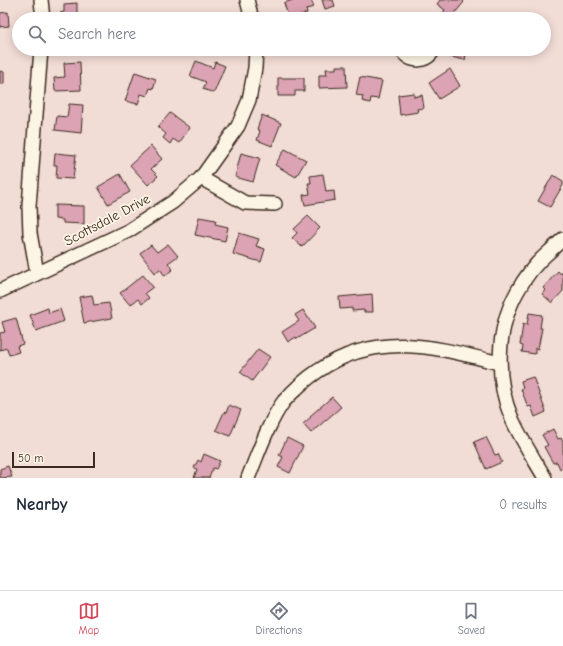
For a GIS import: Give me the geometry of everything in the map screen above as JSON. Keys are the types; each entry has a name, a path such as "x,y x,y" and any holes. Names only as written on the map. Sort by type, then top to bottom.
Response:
{"street":[{"path":"42,0 43,12"},
{"path":"247,0 250,12"},
{"path":"37,273 30,233 29,206 40,56"},
{"name":"Scottsdale Drive","path":"0,291 128,231 173,202 201,178 238,126 249,100 256,56"},
{"path":"405,56 417,60 423,60 429,56"},
{"path":"201,178 245,203 275,204"},
{"path":"545,478 513,419 504,390 499,363 502,336 508,313 517,291 540,261 563,239"},
{"path":"248,478 274,417 284,401 310,377 339,358 351,353 378,347 405,346 449,351 499,363"}],"building":[{"path":"293,0 311,0 314,7 306,9 307,12 287,12 284,3"},
{"path":"322,0 333,0 335,6 325,9"},
{"path":"440,0 462,0 464,2 456,12 444,12 445,10 437,4"},
{"path":"77,3 77,12 64,12 64,4"},
{"path":"8,12 9,26 0,27 0,13"},
{"path":"446,56 466,56 465,60"},
{"path":"196,61 213,68 215,62 225,66 214,93 203,89 206,82 190,76"},
{"path":"80,62 81,90 55,91 54,78 65,77 64,63"},
{"path":"336,66 346,66 347,87 319,88 319,75 327,75 326,69 336,69"},
{"path":"450,69 460,86 439,99 429,83"},
{"path":"0,71 4,72 4,84 0,84"},
{"path":"135,72 156,79 153,89 150,88 147,96 141,94 138,104 125,101"},
{"path":"360,77 382,81 378,99 371,98 370,103 362,101 363,96 356,95"},
{"path":"278,78 304,78 304,91 295,91 295,96 278,96"},
{"path":"414,93 414,97 422,95 424,108 417,109 418,112 400,115 398,95"},
{"path":"69,104 83,105 81,133 55,130 57,116 67,117"},
{"path":"170,113 190,128 179,143 173,139 170,144 163,138 166,134 158,127"},
{"path":"262,115 281,123 272,146 257,140 260,131 257,129"},
{"path":"151,146 162,159 151,169 158,176 148,185 130,165"},
{"path":"285,149 306,160 296,177 275,165"},
{"path":"55,153 76,155 73,179 56,178 57,165 54,165"},
{"path":"241,153 260,158 253,182 235,177"},
{"path":"120,174 130,192 108,204 98,187"},
{"path":"323,174 326,192 334,191 335,200 305,205 303,195 310,194 308,183 311,183 310,176"},
{"path":"553,175 563,181 563,185 550,207 538,201"},
{"path":"55,205 84,206 84,224 63,223 63,220 55,219"},
{"path":"308,216 320,228 302,247 292,238 297,233 294,229"},
{"path":"199,217 216,220 215,224 228,227 225,241 195,235"},
{"path":"239,233 259,239 256,246 265,249 261,262 233,254"},
{"path":"168,244 178,256 168,263 173,269 165,276 160,269 155,273 140,253 151,245 157,252"},
{"path":"558,271 561,274 563,271 563,291 552,303 542,294 545,290 543,288"},
{"path":"143,275 153,287 145,293 149,298 142,304 138,299 130,305 120,293"},
{"path":"372,294 373,312 364,312 364,310 352,311 352,308 340,309 339,297"},
{"path":"92,295 94,305 109,303 112,318 84,323 79,297"},
{"path":"48,308 49,313 60,309 64,321 36,331 30,315"},
{"path":"303,310 315,328 297,339 296,337 288,342 282,332 299,321 295,315"},
{"path":"529,313 542,315 540,328 542,328 538,349 535,348 535,354 522,352 523,346 520,345 523,324 527,325"},
{"path":"16,318 23,344 17,346 19,352 9,355 7,348 0,350 0,333 5,332 2,322"},
{"path":"258,349 270,357 252,381 240,372"},
{"path":"533,377 546,412 535,417 531,406 528,407 521,389 523,388 521,381"},
{"path":"332,397 341,407 311,433 303,424"},
{"path":"229,405 241,410 230,436 216,430 224,412 226,413"},
{"path":"553,429 558,439 561,438 563,442 563,467 560,469 557,462 553,463 544,447 548,445 542,435"},
{"path":"486,437 495,455 498,454 502,462 486,469 474,442"},
{"path":"287,438 303,446 290,473 278,467 283,457 279,455"},
{"path":"204,454 220,461 216,469 213,468 209,478 194,478 197,469 194,468 198,460 201,462"},
{"path":"8,466 12,477 0,478 0,469"}]}
